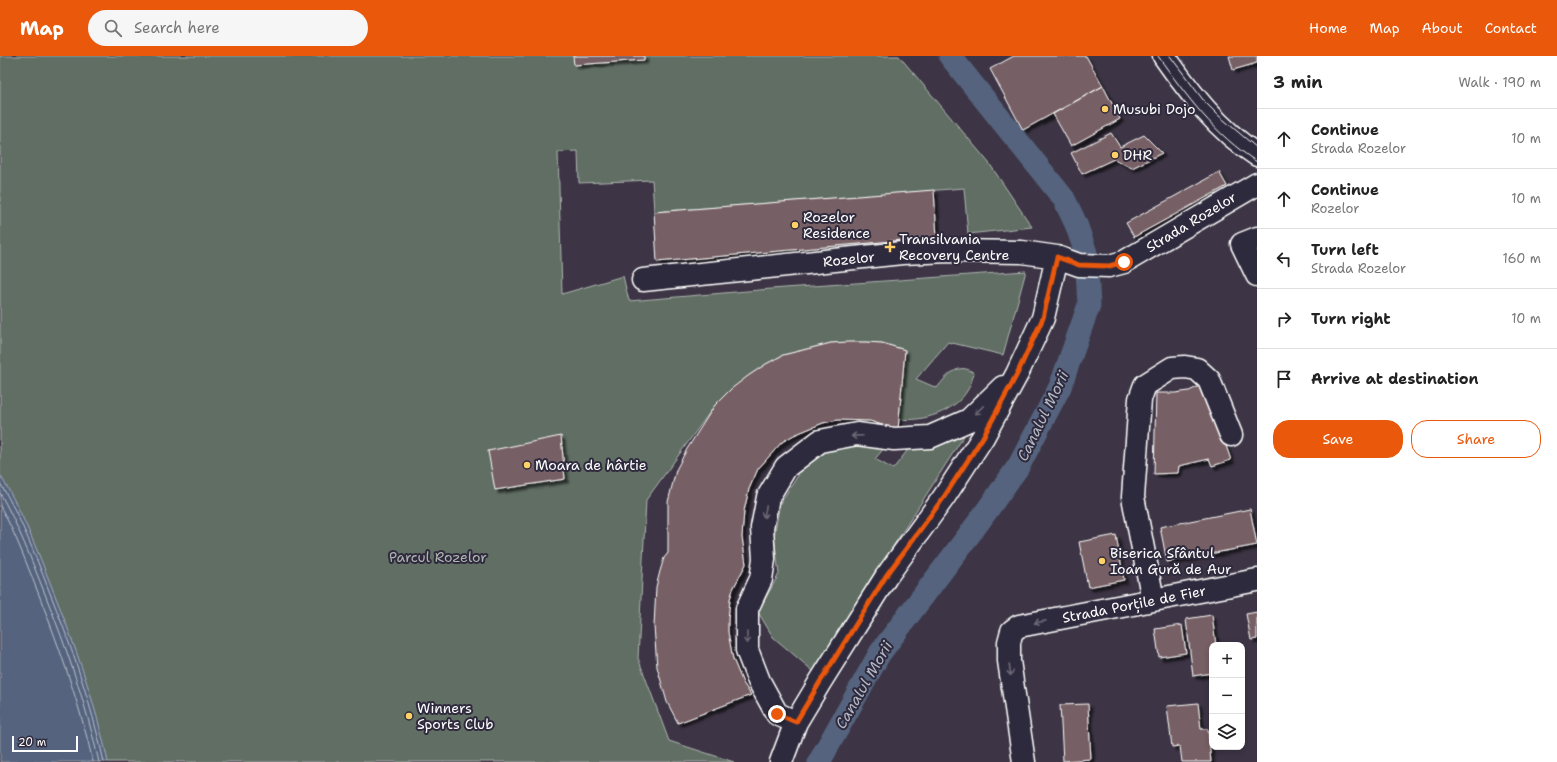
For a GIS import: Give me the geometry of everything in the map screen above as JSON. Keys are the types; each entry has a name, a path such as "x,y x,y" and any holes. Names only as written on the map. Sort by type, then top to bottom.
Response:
{"street":[{"path":"1164,56 1197,101 1210,115 1226,131 1257,155"},
{"name":"Strada Rozelor","path":"1079,265 1109,266 1124,262 1257,184"},
{"path":"1257,238 1242,244 1257,275"},
{"name":"Rozelor","path":"643,280 909,253 950,251 1007,250 1057,257 1079,265"},
{"path":"781,762 796,722 820,682 886,576 944,497 983,437 1017,374 1043,318 1057,257"},
{"path":"1153,600 1133,497 1140,399 1145,385 1172,368 1185,366 1197,369 1210,380 1231,435"},
{"path":"796,722 777,714 759,681 747,650 747,609 762,572 764,559 762,528 768,497 786,467 820,441 857,434 894,439 930,437 969,420 1017,374"},
{"name":"Strada Porțile de Fier","path":"1024,762 1009,661 1009,642 1012,631 1019,626 1257,580"}],"green space":[{"name":"Parcul Rozelor","path":"0,56 899,56 989,163 1032,227 968,234 964,188 654,212 652,180 579,183 578,151 558,152 562,294 623,276 629,301 771,289 1026,271 1003,355 948,342 916,379 937,388 944,379 958,369 968,370 974,373 967,391 954,405 946,410 918,419 899,419 905,350 882,343 831,343 783,355 748,376 715,405 646,500 638,658 669,741 734,762 108,762 91,696 69,631 29,531 0,475"},
{"path":"964,436 813,671 773,637 758,612 779,574 774,537 780,503 803,468 833,447 885,447 875,459 893,469 910,447"}],"water":[{"path":"0,475 29,531 69,631 91,696 108,762 0,762"}],"building":[{"path":"573,56 644,56 644,60 574,65"},
{"path":"1014,56 1086,56 1103,86 1023,130 990,69"},
{"path":"1229,56 1257,56 1257,63 1233,70"},
{"path":"1103,86 1120,119 1071,146 1053,114"},
{"name":"DHR","path":"1111,133 1120,147 1144,135 1162,153 1132,168 1114,159 1082,174 1071,153"},
{"path":"1219,172 1227,186 1134,237 1126,223"},
{"name":"Rozelor Residence","path":"934,190 937,237 657,262 654,212"},
{"path":"831,343 882,343 905,350 898,430 870,421 838,420 823,423 794,435 782,442 758,469 749,489 744,511 742,537 746,564 733,589 730,599 728,620 728,632 733,659 743,683 751,695 678,723 667,702 657,667 654,626 656,587 664,558 668,553 668,502 676,470 687,449 715,405 731,389 748,376 783,355"},
{"path":"1204,384 1231,460 1212,466 1209,459 1179,466 1178,473 1154,474 1156,393 1189,391"},
{"name":"Moara de hârtie","path":"561,436 565,479 495,490 488,451"},
{"path":"1250,509 1257,545 1167,562 1160,527"},
{"name":"Biserica Sfântul Ioan Gură de Aur","path":"1116,535 1124,580 1088,587 1079,542"},
{"path":"1257,612 1257,639 1251,640 1246,614"},
{"path":"1212,615 1216,642 1209,642 1209,673 1193,676 1186,619"},
{"path":"1182,625 1186,653 1159,657 1155,629"},
{"path":"1198,703 1201,729 1208,729 1211,762 1182,762 1180,746 1172,747 1167,706"},
{"path":"1088,704 1091,759 1063,761 1060,705"}],"waterway":[{"name":"Canalul Morii","path":"819,762 880,653 978,523 1018,467 1060,387 1089,305 1086,253 1076,224 1064,199 950,56"}],"tram line":[{"path":"1158,56 1202,114 1214,127 1257,162"},
{"path":"1170,56 1204,101 1257,148"}],"place":[{"name":"Musubi Dojo","path":"1105,109"},
{"name":"DHR","path":"1115,155"},
{"name":"Rozelor Residence","path":"795,225"},
{"name":"Transilvania Recovery Centre","path":"890,247"},
{"name":"Moara de hârtie","path":"527,465"},
{"name":"Biserica Sfântul Ioan Gură de Aur","path":"1102,561"},
{"name":"Winners Sports Club","path":"409,716"}],"route":[{"path":"777,714 796,722 886,576 944,497 983,437 1017,374 1043,318 1057,257 1079,265 1109,266 1124,262"}]}
